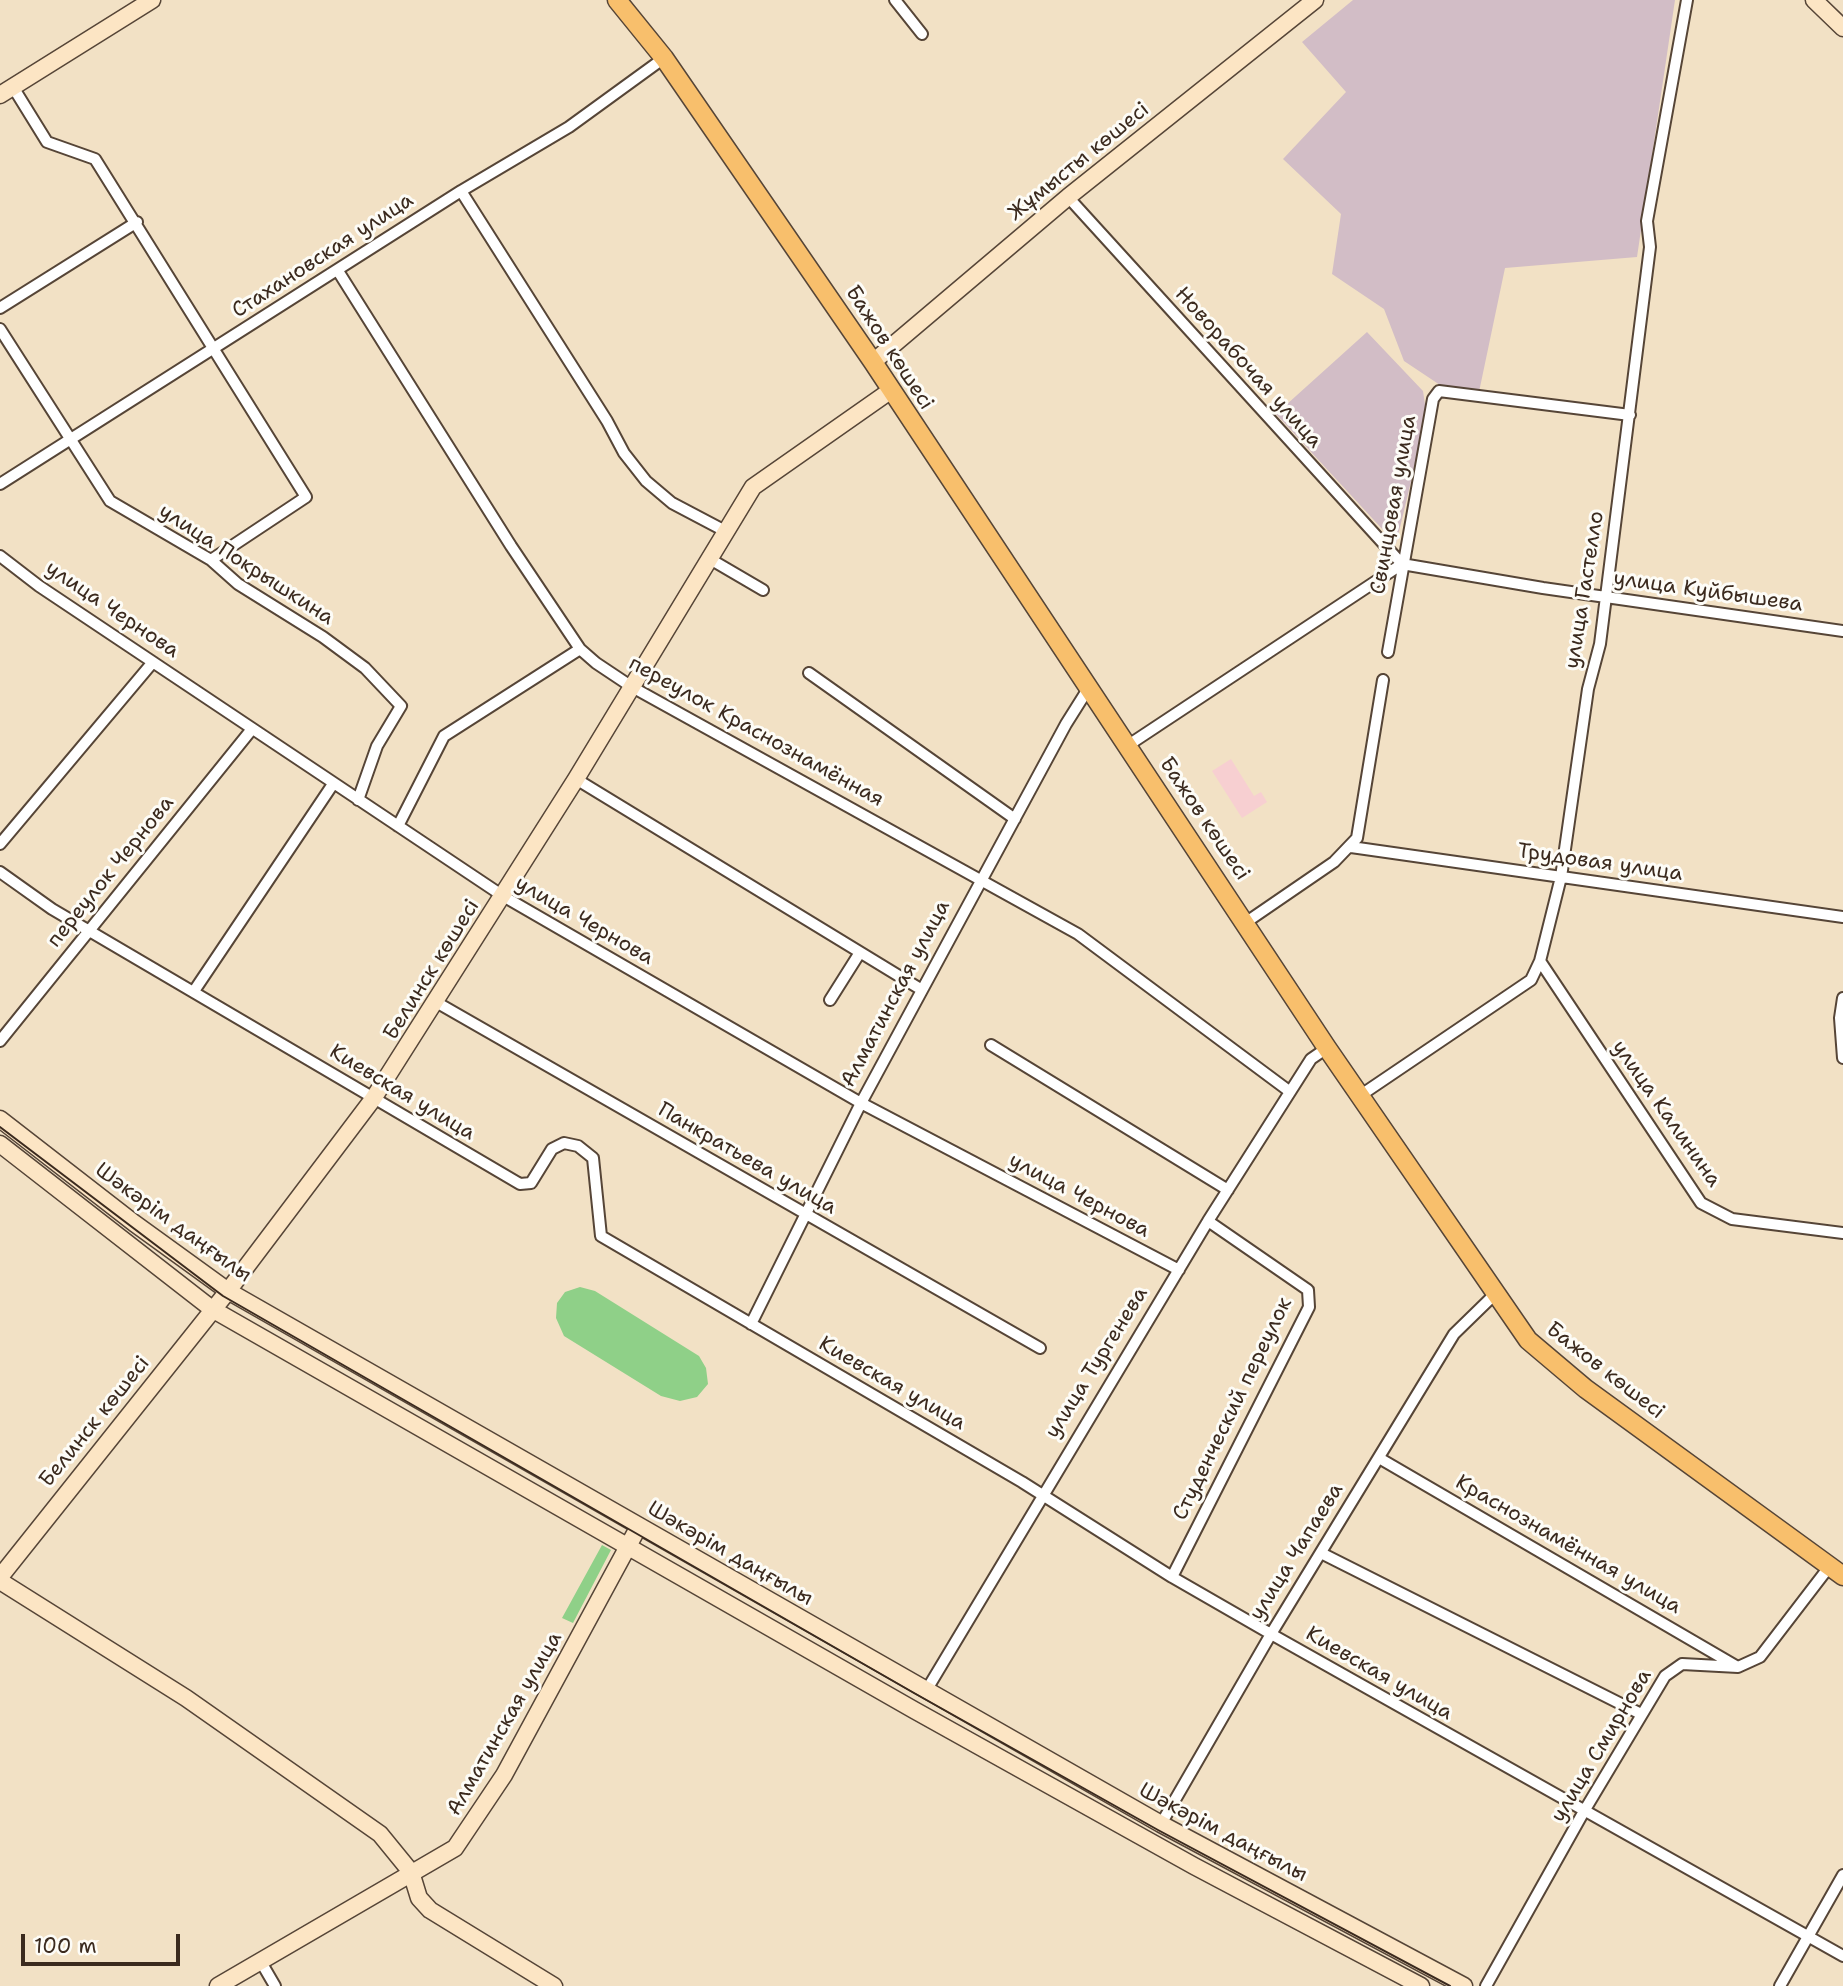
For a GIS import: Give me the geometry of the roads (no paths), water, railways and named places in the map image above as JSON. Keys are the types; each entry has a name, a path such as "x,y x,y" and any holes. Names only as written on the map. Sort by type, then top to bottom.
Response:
{"main road":[{"path":"7,91 152,0"},
{"name":"Бажов көшесі","path":"617,0 664,58 873,362 1327,1048 1362,1095 1494,1295 1528,1340 1566,1374 1836,1571"},
{"name":"Жұмысты көшесі","path":"873,362 1068,197 1315,0"},
{"path":"1814,0 1843,28"},
{"name":"Белинск көшесі","path":"0,1579 228,1291 373,1100 576,779 753,487 890,391"},
{"name":"Шәкәрім даңғылы","path":"0,1119 134,1223 228,1291 1161,1824 1464,1986"},
{"name":"Шәкәрім даңғылы","path":"0,1144 212,1309 914,1710 1152,1843 1416,1985"},
{"name":"Алматинская улица","path":"218,1986 456,1847 504,1775 639,1526"},
{"path":"0,1579 186,1698 380,1834 411,1872 419,1898 430,1910 554,1986"},
{"name":"улица Тургенева","path":"914,1710 926,1690"},
{"name":"улица Чапаева","path":"1152,1843 1161,1824"}],"street":[{"path":"895,0 922,34"},
{"name":"улица Гастелло","path":"1362,1095 1531,980 1540,961 1562,877 1588,689 1600,644 1650,247 1647,221 1687,0"},
{"name":"Стахановская улица","path":"0,484 461,191 569,127 664,58"},
{"path":"7,91 47,142 95,159 137,222 306,497 211,560"},
{"path":"461,191 607,421 624,453 646,481 672,503 727,532"},
{"name":"Новорабочая улица","path":"1068,197 1402,564"},
{"path":"0,308 137,222"},
{"name":"переулок Краснознамённая","path":"338,271 511,546 580,649 632,687 1077,934 1289,1091"},
{"name":"улица Покрышкина","path":"0,329 110,501 211,560 238,584 323,637 365,668 401,706 377,746 358,800"},
{"name":"Свинцовая улица","path":"1388,652 1433,400 1439,391 1630,415"},
{"name":"улица Чернова","path":"0,555 39,586 503,896 861,1103 1180,1270"},
{"path":"710,559 763,590"},
{"path":"1127,746 1402,564"},
{"name":"улица Куйбышева","path":"1402,564 1843,631"},
{"path":"398,826 444,736 580,649"},
{"path":"0,844 153,662"},
{"path":"809,673 1015,819"},
{"path":"1245,923 1351,847 1357,838 1383,680"},
{"name":"Алматинская улица","path":"751,1324 861,1103 981,879 1088,689"},
{"name":"переулок Чернова","path":"0,1041 252,729"},
{"path":"576,779 922,990"},
{"path":"194,991 333,784"},
{"name":"Трудовая улица","path":"1351,847 1843,917"},
{"name":"Киевская улица","path":"0,872 52,909 520,1184 531,1183 552,1149 564,1143 578,1146 593,1158 601,1236 1172,1577 1583,1812 1843,1956"},
{"path":"830,1000 859,954"},
{"name":"улица Калинина","path":"1540,961 1701,1203 1732,1219 1843,1233"},
{"path":"1843,998 1840,1018 1843,1058"},
{"name":"Панкратьева улица","path":"436,1002 1040,1348"},
{"path":"991,1045 1228,1190"},
{"name":"улица Тургенева","path":"926,1690 1040,1496 1289,1091 1311,1059 1327,1048"},
{"name":"Студенческий переулок","path":"1172,1577 1309,1307 1308,1290 1208,1221"},
{"name":"улица Чапаева","path":"1161,1824 1271,1634 1323,1554 1454,1334 1494,1295"},
{"name":"Краснознамённая улица","path":"1379,1458 1738,1667"},
{"path":"1323,1554 1641,1714"},
{"path":"1738,1667 1760,1657 1836,1571"},
{"name":"улица Смирнова","path":"1486,1986 1583,1812 1665,1676 1682,1664 1738,1667"},
{"path":"1780,1986 1843,1875"},
{"path":"261,1962 275,1986"},
{"path":"1416,1985 1424,1964"}],"tram line":[{"path":"0,1127 223,1296 914,1693 1158,1830 1450,1986"}]}
